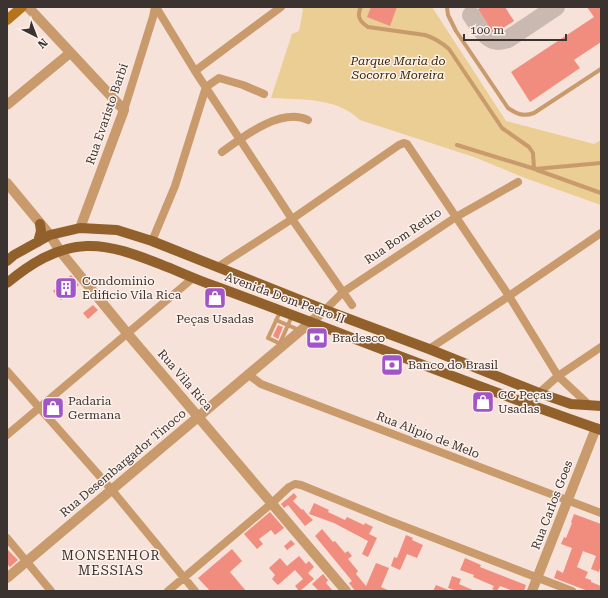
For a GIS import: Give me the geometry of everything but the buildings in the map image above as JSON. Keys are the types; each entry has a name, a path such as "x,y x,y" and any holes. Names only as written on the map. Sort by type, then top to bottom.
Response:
{"main road":[{"path":"7,20 22,7"},
{"path":"38,242 41,231 40,224"},
{"name":"Avenida Dom Pedro II","path":"7,262 14,256 50,235 80,228 117,230 152,240 325,310 429,349 539,393 571,404 601,406"},
{"name":"Avenida Dom Pedro II","path":"7,283 35,262 60,251 87,246 114,248 281,310 523,403 598,429"},
{"path":"598,429 601,419"}],"street":[{"path":"28,7 124,110"},
{"path":"155,7 292,219 352,305"},
{"name":"Rua Evaristo Barbi","path":"80,228 124,110 155,7"},
{"path":"195,71 281,7"},
{"path":"7,105 70,53"},
{"path":"152,240 175,186 206,87 218,78 243,85 264,94"},
{"path":"222,152 240,138 268,122 291,116 303,117 308,120"},
{"path":"219,266 292,219 404,143 409,146 509,296 558,376 588,404"},
{"name":"Rua Bom Retiro","path":"310,321 325,310 343,292 456,216 518,182"},
{"name":"Rua Vila Rica","path":"7,184 50,235 60,251 127,333 346,591"},
{"path":"429,349 601,233"},
{"path":"7,435 193,278"},
{"name":"Rua Desembargador Tinoco","path":"7,578 249,375 282,344 310,321"},
{"path":"539,393 558,376 601,346"},
{"path":"7,371 111,490 195,591"},
{"name":"Rua Alípio de Melo","path":"249,375 261,384 601,513"},
{"name":"Rua Carlos Goes","path":"532,591 598,429"},
{"path":"168,591 289,487 295,484 301,485 572,591"},
{"path":"7,538 51,591"}],"lane":[{"path":"361,7 359,10 359,18 362,23 368,27 434,37 449,49 502,128 529,147 533,153 534,169"},
{"path":"448,7 448,15 456,31 508,108 518,114 526,116 534,113 601,68"},
{"path":"457,145 534,169 601,193"},
{"path":"534,169 601,163"},
{"path":"281,310 268,338 282,344 293,315"},
{"path":"276,320 299,331"}],"green space":[{"name":"Parque Maria do Socorro Moreira","path":"301,7 432,7 506,121 594,144 601,140 601,205 525,178 474,157 360,120 351,113 330,103 271,98 292,34 299,31 303,10"}],"taxiway":[{"path":"471,15 482,31 490,39 501,41 508,39 556,7"}],"place":[{"name":"Condominio Edificio Vila Rica","path":"66,288"},
{"name":"Peças Usadas","path":"215,298"},
{"name":"Bradesco","path":"317,338"},
{"name":"Banco do Brasil","path":"392,365"},
{"name":"GC Peças Usadas","path":"483,402"},
{"name":"Padaria Germana","path":"53,408"}],"district":[{"name":"MONSENHOR MESSIAS","path":"111,562"}]}
